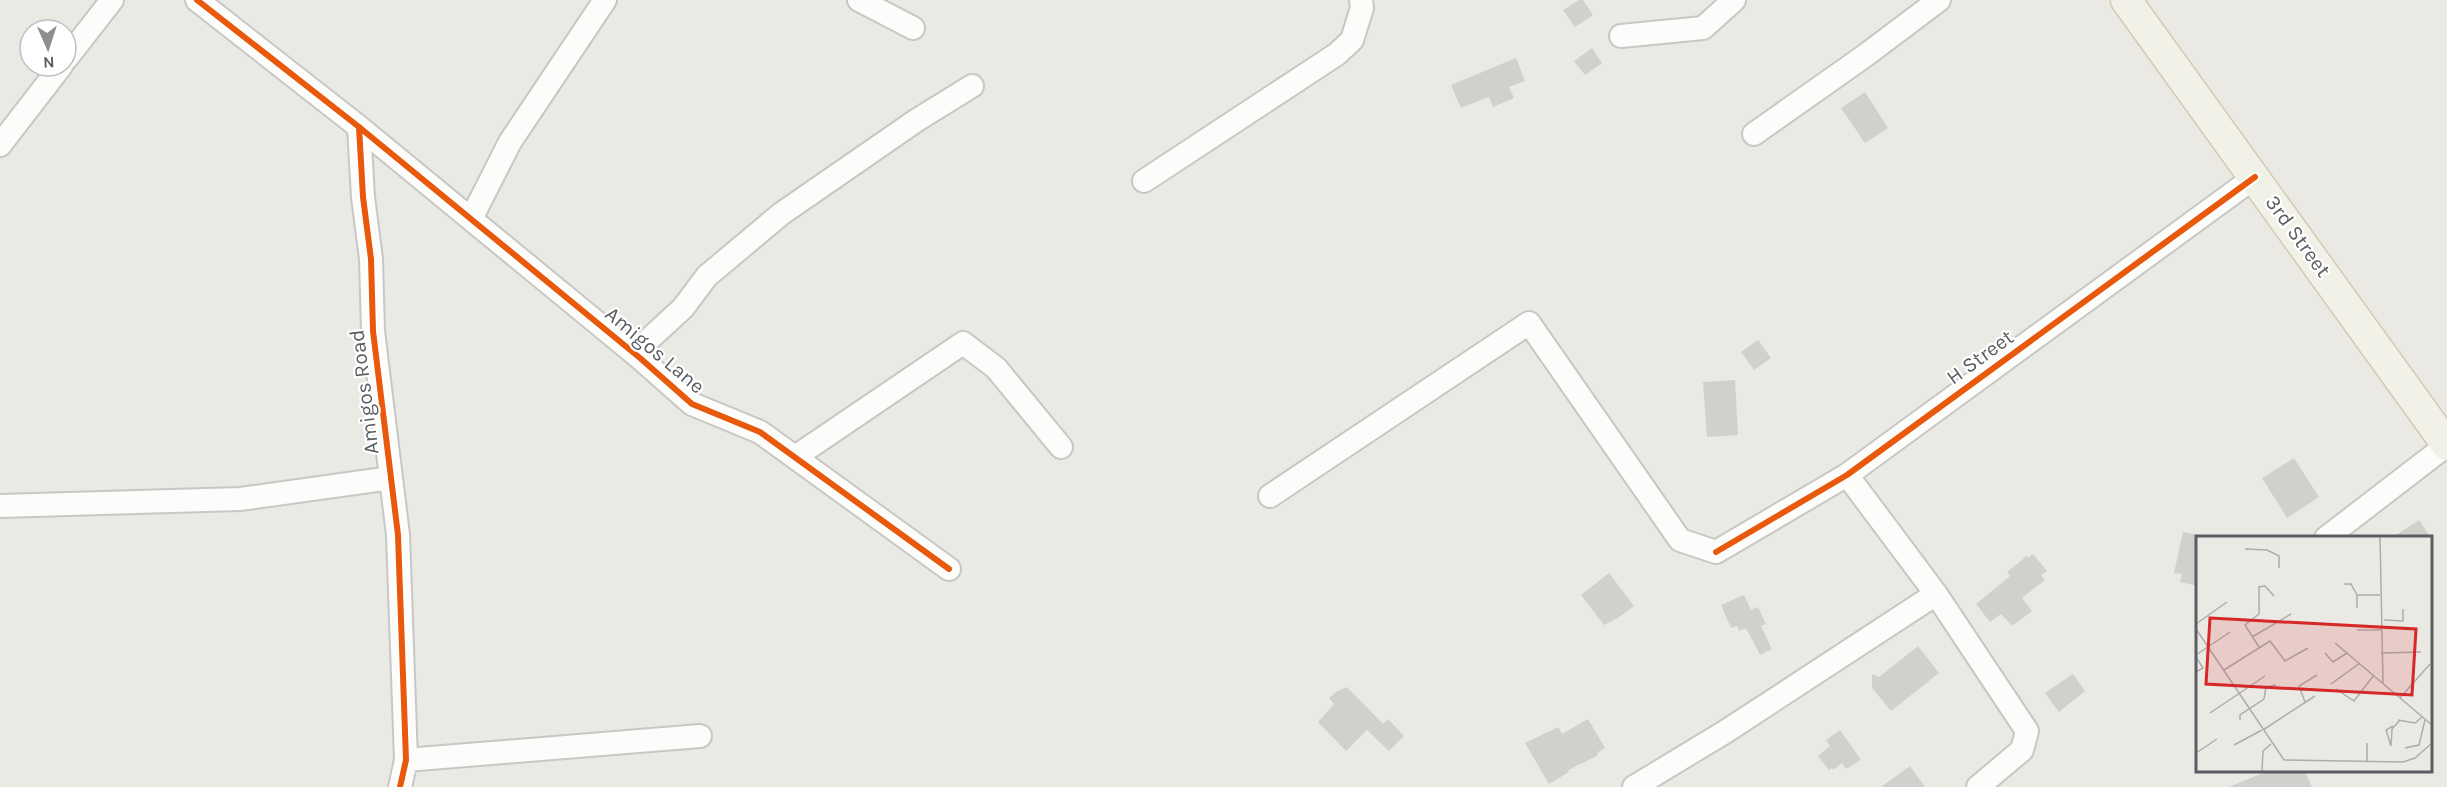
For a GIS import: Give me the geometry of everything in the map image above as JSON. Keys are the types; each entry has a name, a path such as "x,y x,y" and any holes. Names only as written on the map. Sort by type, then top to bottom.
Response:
{"main road":[{"name":"3rd Street","path":"2126,0 2447,445"}],"street":[{"path":"78,44 112,0"},
{"path":"197,0 359,127"},
{"path":"471,219 510,142 605,0"},
{"path":"859,0 913,28"},
{"path":"1144,180 1336,54 1352,40 1362,8 1361,0"},
{"path":"1621,36 1703,28 1734,0"},
{"path":"1754,134 1939,0"},
{"path":"0,145 52,78"},
{"path":"634,353 683,308 707,276 781,214 917,120 972,86"},
{"name":"Amigos Lane","path":"359,127 634,353 692,405 760,432 949,569"},
{"name":"Amigos Road","path":"359,127 362,187 371,259 373,332 398,535 406,760 400,787"},
{"name":"H Street","path":"1270,496 1529,323 1680,540 1716,552 1847,475 2255,177"},
{"path":"795,457 963,343 996,368 1060,447"},
{"path":"2329,536 2447,445"},
{"path":"1847,475 1936,594 2027,731 2022,750 1978,787"},
{"path":"0,506 240,499 391,478"},
{"path":"1634,787 1725,732 1936,594"},
{"path":"406,760 700,736"}],"building":[{"path":"1583,0 1593,15 1575,27 1563,10"},
{"path":"1592,48 1602,63 1585,75 1574,61"},
{"path":"1516,58 1525,81 1509,87 1514,98 1493,107 1489,97 1461,108 1451,85"},
{"path":"1865,92 1888,128 1865,143 1841,108"},
{"path":"1758,340 1771,358 1754,370 1741,352"},
{"path":"1735,380 1738,435 1707,437 1703,382"},
{"path":"2294,458 2319,497 2287,518 2262,478"},
{"path":"2419,520 2430,536 2394,536"},
{"path":"2183,532 2198,535 2196,536 2196,586 2180,582 2182,574 2174,573"},
{"path":"2033,554 2047,571 2041,575 2045,580 2022,598 2032,611 2015,624 2011,625 2001,614 1990,622 1976,604 2010,576 2007,572"},
{"path":"1609,573 1634,606 1604,625 1581,595"},
{"path":"1744,595 1751,610 1758,607 1766,624 1761,626 1772,649 1760,655 1746,628 1739,631 1737,626 1731,628 1721,605"},
{"path":"1918,646 1939,673 1891,711 1872,688 1872,674 1879,677"},
{"path":"2073,674 2085,691 2059,712 2045,693"},
{"path":"1347,687 1383,724 1388,719 1404,736 1389,751 1367,730 1346,751 1318,722 1334,704 1329,698"},
{"path":"1588,719 1605,748 1598,752 1597,756 1568,770 1569,772 1549,784 1525,743 1558,727 1562,734"},
{"path":"1840,730 1861,760 1846,769 1842,763 1833,770 1832,768 1829,770 1818,756 1830,746 1826,740"},
{"path":"1910,766 1925,787 1881,787"},
{"path":"2266,772 2305,772 2312,787 2229,787"}],"cycle path":[{"path":"197,0 359,127 640,358 692,404 760,432 949,569"},
{"path":"359,127 363,197 371,259 373,331 398,535 406,760 400,787"},
{"path":"1716,552 1847,475 2255,177"}]}
